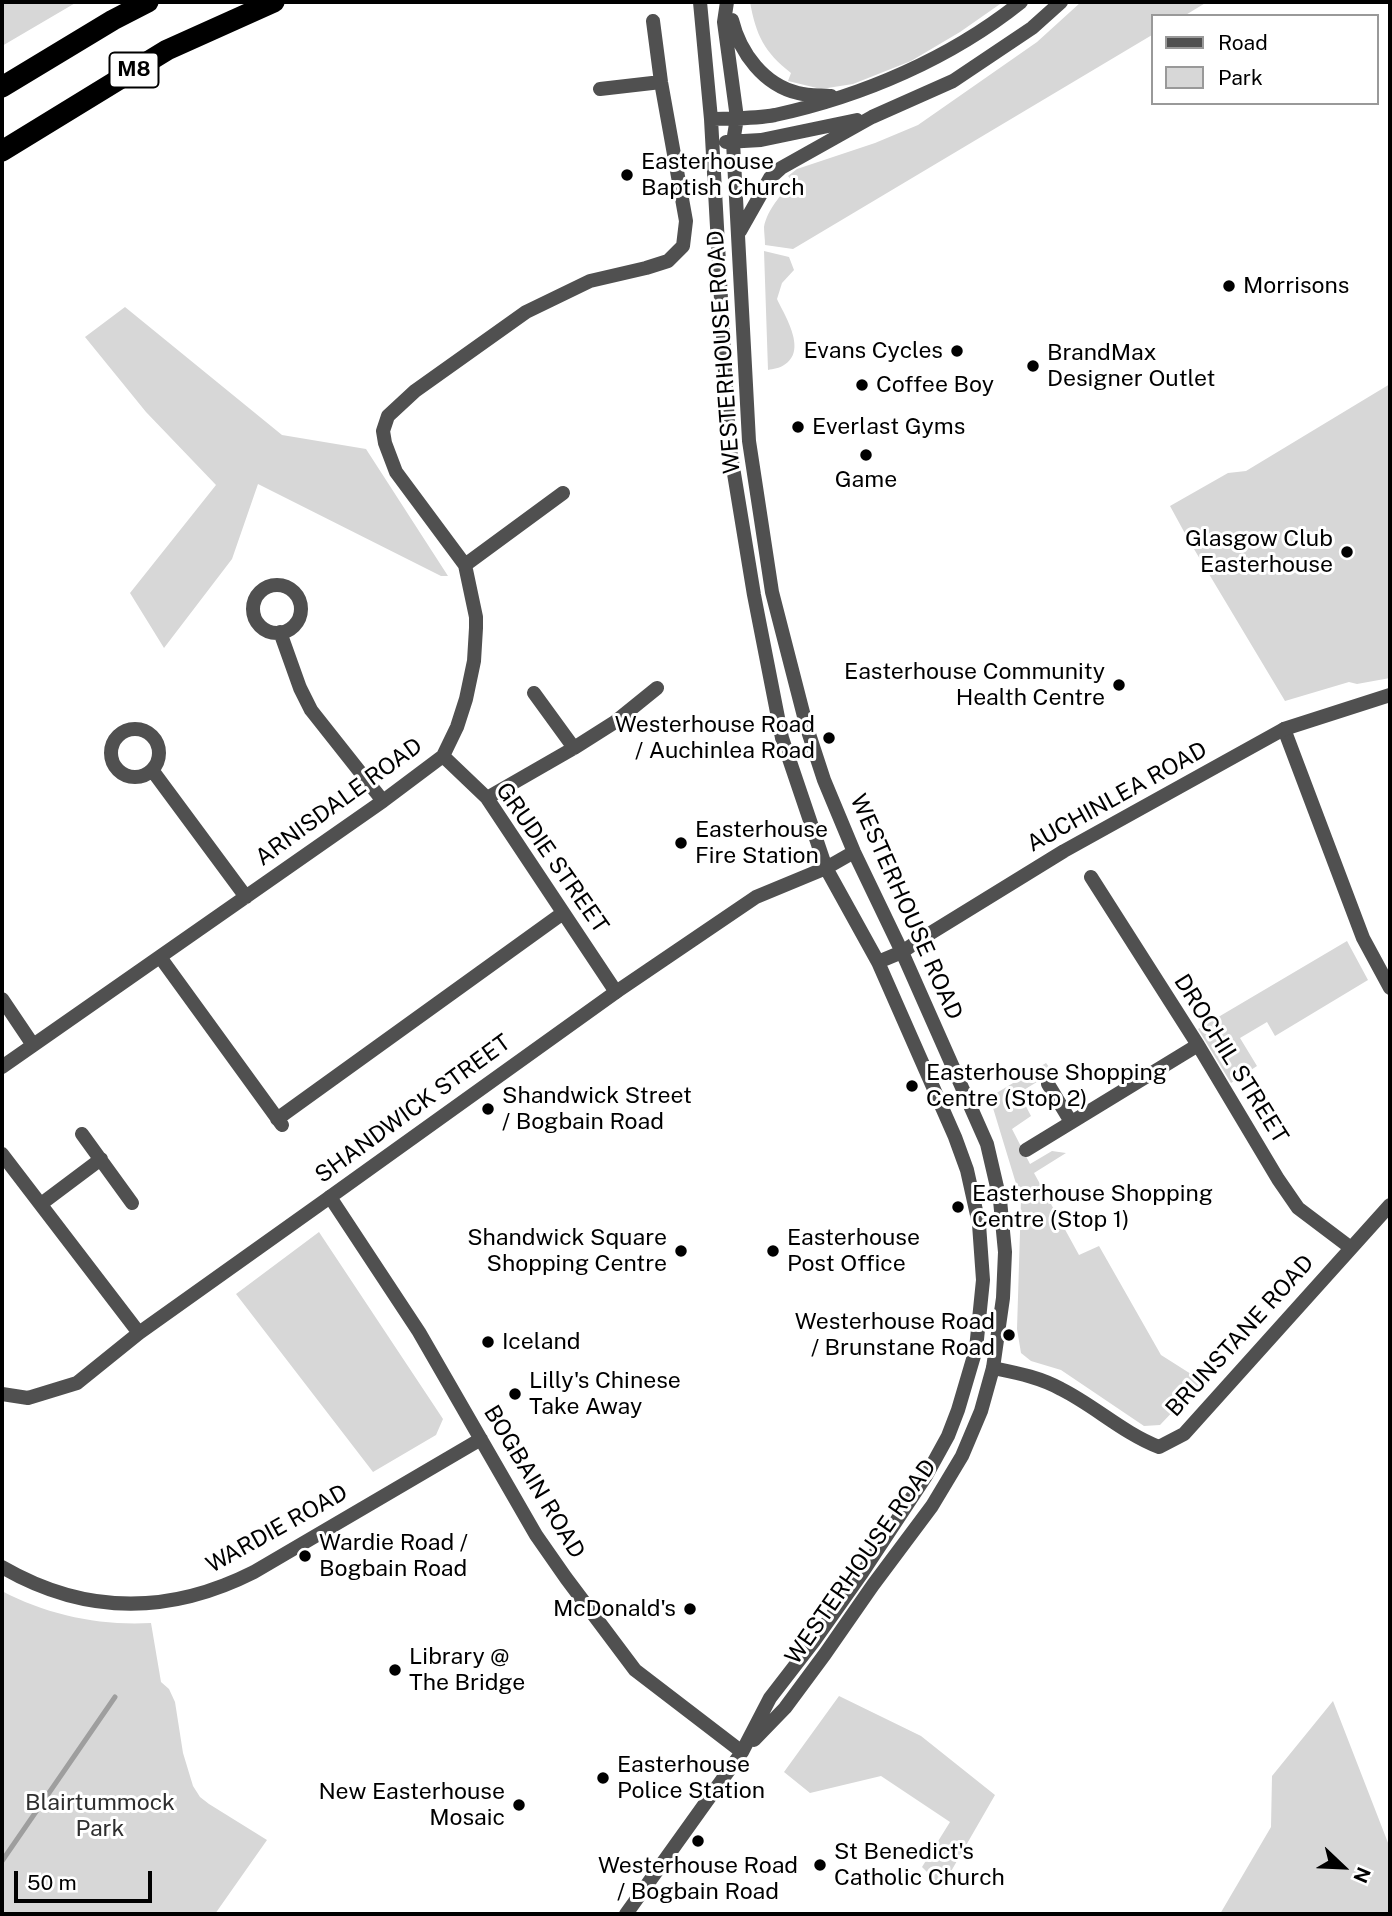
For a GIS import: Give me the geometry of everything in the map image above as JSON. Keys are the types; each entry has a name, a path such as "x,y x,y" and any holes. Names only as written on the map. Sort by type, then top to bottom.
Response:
{"highway":[{"name":"M8","path":"2,88 113,20 148,2"},
{"name":"M8","path":"2,151 167,50 274,2"}],"street":[{"name":"WESTERHOUSE ROAD","path":"625,1914 742,1752 770,1698 822,1629 926,1476 948,1436 976,1349 983,1280 979,1224 967,1170 956,1138 878,962 826,868 782,738 754,595 732,457 711,119 700,2"},
{"name":"WESTERHOUSE ROAD","path":"727,2 724,22 737,118 733,142 749,441 772,592 807,728 824,780 981,1127 1000,1200 1005,1252 1004,1287 993,1368 981,1410 962,1456 932,1506 785,1708 742,1752"},
{"path":"727,2 736,38 747,57 774,84 799,93 843,96"},
{"path":"711,119 773,115 843,96 897,76 956,47 1021,2"},
{"path":"739,233 771,178 781,168 872,117 953,80 1032,28 1061,2"},
{"name":"ARNISDALE ROAD","path":"2,1067 383,801 443,756 457,727 466,699 474,661 476,617 465,565 396,472 384,443 383,430 388,416 415,391 526,312 590,281 668,261 683,246 686,221 653,21"},
{"path":"600,89 661,82"},
{"path":"711,142 761,140 872,117"},
{"path":"465,565 563,494"},
{"path":"280,632 311,710 383,801"},
{"path":"487,798 615,722 657,688"},
{"path":"534,693 574,748"},
{"name":"AUCHINLEA ROAD","path":"878,962 902,952 1064,851 1284,729 1390,695"},
{"path":"1284,729 1363,938 1390,988"},
{"name":"GRUDIE STREET","path":"443,756 487,798 616,992"},
{"path":"152,770 246,897"},
{"name":"SHANDWICK STREET","path":"2,1394 28,1398 76,1383 139,1333 616,992 756,897 826,868 855,852"},
{"name":"DROCHIL STREET","path":"1091,877 1298,1208 1351,1248"},
{"path":"160,957 279,1122 563,913"},
{"path":"2,999 33,1045"},
{"path":"1026,1150 1198,1045"},
{"path":"1048,1084 1071,1122"},
{"path":"82,1134 132,1203"},
{"path":"2,1154 139,1333"},
{"path":"41,1204 100,1159"},
{"name":"BOGBAIN ROAD","path":"330,1197 419,1332 536,1535 566,1578 635,1670 742,1752"},
{"name":"BRUNSTANE ROAD","path":"993,1368 1037,1378 1062,1389 1135,1437 1159,1447 1184,1434 1390,1205"},
{"name":"WARDIE ROAD","path":"2,1567 36,1585 95,1602 148,1604 203,1594 254,1572 481,1439"}],"green space":[{"path":"2,2 77,2 2,46"},
{"path":"750,2 1003,2 911,61 853,84 821,89 788,81 791,73 774,58 763,42"},
{"path":"1081,2 1207,2 1187,14 1150,14 1150,36 793,249 765,245 764,227 768,214 793,182 788,176 797,169 875,143 918,125 1037,42"},
{"path":"764,251 789,257 794,270 782,283 777,299 792,333 794,351 791,359 784,365 768,370"},
{"path":"125,307 282,435 366,449 448,576 441,576 258,484 232,559 164,648 130,593 216,485 146,412 85,337"},
{"path":"1390,384 1390,678 1357,684 1349,682 1285,701 1170,506 1228,473 1246,471"},
{"path":"1347,941 1368,980 1275,1036 1267,1022 1240,1038 1257,1066 1231,1083 1198,1029"},
{"path":"1046,1063 1053,1072 1019,1093 1031,1116 1012,1129 1030,1164 1052,1151 1066,1153 1034,1173 1079,1255 1099,1246 1161,1355 1202,1381 1160,1425 1144,1426 1061,1370 1031,1361 1021,1353 1017,1329 1021,1200 993,1108 995,1094"},
{"path":"319,1232 443,1419 436,1435 373,1472 236,1294"},
{"name":"Blairtummock Park","path":"2,1591 37,1607 74,1617 113,1623 151,1623 161,1682 169,1689 175,1702 183,1753 193,1786 209,1804 267,1840 215,1914 2,1914"},
{"path":"839,1696 921,1736 995,1795 942,1887 922,1867 950,1822 881,1776 810,1793 784,1772"},
{"path":"1333,1701 1390,1848 1390,1914 1220,1914 1271,1827 1272,1776"}],"waterway":[{"path":"2,1861 115,1697"}],"place":[{"name":"Easterhouse Baptish Church","path":"627,175"},
{"name":"Morrisons","path":"1229,286"},
{"name":"Evans Cycles","path":"957,351"},
{"name":"BrandMax Designer Outlet","path":"1033,366"},
{"name":"Coffee Boy","path":"862,385"},
{"name":"Everlast Gyms","path":"798,427"},
{"name":"Game","path":"866,455"},
{"name":"Glasgow Club Easterhouse","path":"1347,552"},
{"name":"Easterhouse Community Health Centre","path":"1119,685"},
{"name":"Westerhouse Road / Auchinlea Road","path":"829,738"},
{"name":"Easterhouse Fire Station","path":"681,843"},
{"name":"Easterhouse Shopping Centre (Stop 2)","path":"912,1086"},
{"name":"Shandwick Street / Bogbain Road","path":"488,1109"},
{"name":"Easterhouse Shopping Centre (Stop 1)","path":"958,1207"},
{"name":"Shandwick Square Shopping Centre","path":"681,1251"},
{"name":"Easterhouse Post Office","path":"773,1251"},
{"name":"Westerhouse Road / Brunstane Road","path":"1009,1335"},
{"name":"Iceland","path":"488,1342"},
{"name":"Lilly's Chinese Take Away","path":"515,1394"},
{"name":"Wardie Road / Bogbain Road","path":"305,1556"},
{"name":"McDonald's","path":"690,1609"},
{"name":"Library @ The Bridge","path":"395,1670"},
{"name":"Easterhouse Police Station","path":"603,1778"},
{"name":"New Easterhouse Mosaic","path":"519,1805"},
{"name":"Westerhouse Road / Bogbain Road","path":"698,1841"},
{"name":"St Benedict's Catholic Church","path":"820,1865"}]}
